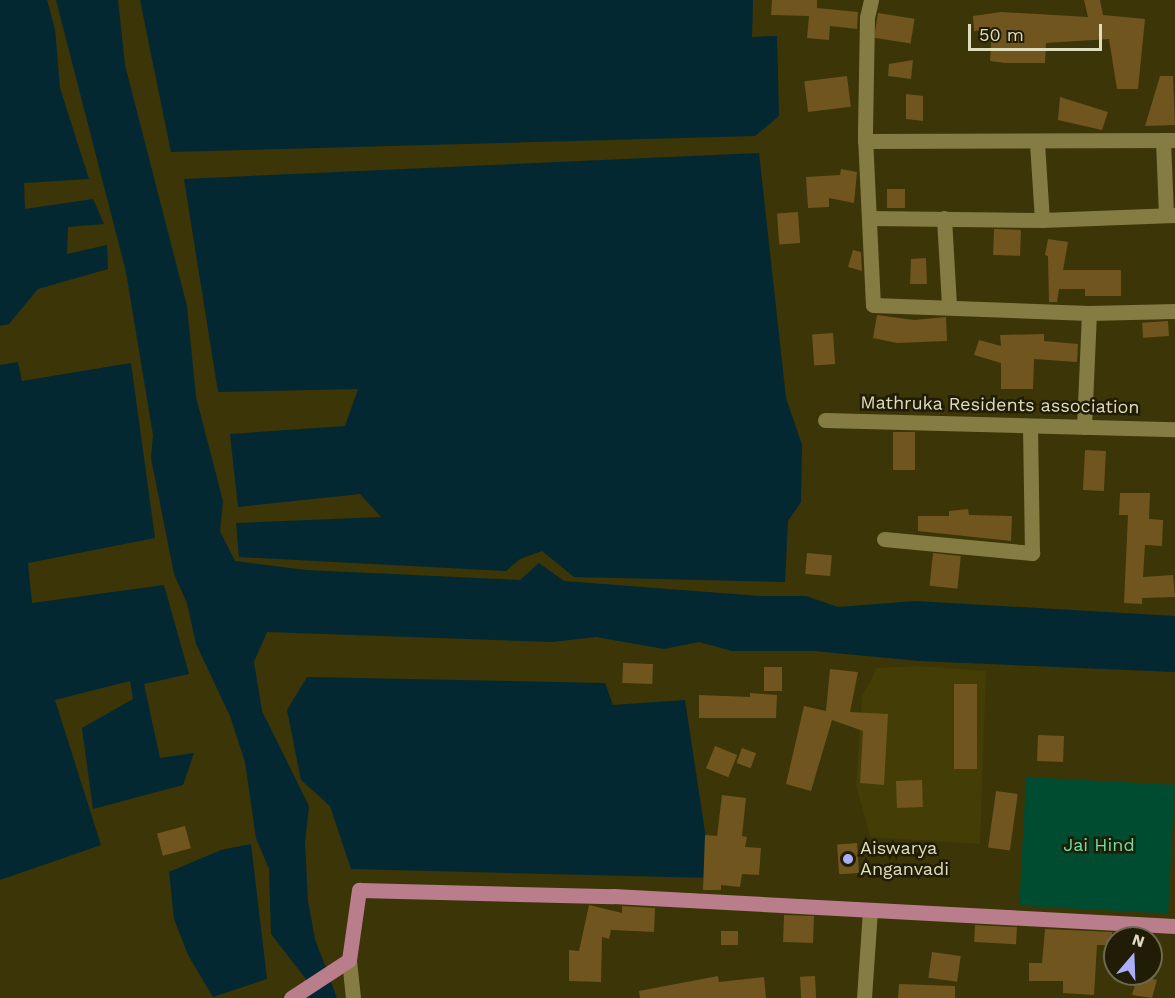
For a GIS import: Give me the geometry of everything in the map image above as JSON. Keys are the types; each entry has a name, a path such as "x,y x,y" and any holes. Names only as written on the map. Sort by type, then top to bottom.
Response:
{"main road":[{"path":"291,998 349,960 359,890 613,896 1175,926"}],"street":[{"path":"871,0 867,17 865,141 873,305 949,306 1089,313 1175,311"},
{"path":"865,141 1037,143 1169,140 1171,215 1042,220 869,218"},
{"path":"1037,143 1042,220"},
{"path":"944,218 949,306"},
{"path":"1084,427 1089,313"},
{"name":"Mathruka Residents association","path":"825,420 1030,428 1175,429"},
{"path":"884,539 1032,553 1030,428"},
{"path":"864,998 870,910"},
{"path":"349,960 353,998"}],"shaded area":[{"path":"919,666 986,671 980,844 870,837 856,785 862,696 877,668"}],"green space":[{"name":"Jai Hind","path":"1026,777 1175,785 1168,914 1019,906"}],"water":[{"path":"0,0 47,0 55,29 60,88 89,179 24,183 25,209 93,199 104,224 68,227 67,254 107,245 108,269 38,289 9,324 0,326"},
{"path":"56,0 118,0 125,65 187,306 196,397 223,501 220,531 235,561 306,570 520,580 539,563 564,581 760,596 806,596 838,607 915,601 1175,616 1175,672 920,661 814,651 732,651 699,642 664,649 596,637 552,642 267,632 254,662 262,711 309,806 305,843 308,901 315,939 337,998 306,998 309,983 271,934 269,869 256,838 245,762 230,716 196,644 187,603 174,574 151,458 153,435 126,272"},
{"path":"140,0 753,0 752,37 777,36 779,116 755,136 171,152"},
{"path":"759,153 786,398 802,445 801,502 788,521 785,582 574,577 542,551 520,559 506,571 239,557 236,523 381,517 360,494 238,507 230,434 345,426 358,389 218,392 184,179"},
{"path":"18,362 22,381 131,363 155,538 28,563 32,603 164,585 189,674 144,684 160,758 194,753 183,785 93,809 82,728 133,699 130,681 55,700 101,845 0,880 0,365"},
{"path":"307,677 605,683 613,705 685,700 712,878 351,869 330,806 301,780 287,710"},
{"path":"251,844 267,979 213,997 188,955 174,919 169,872 221,850"}],"building":[{"path":"772,0 817,0 817,8 858,12 857,29 830,26 829,40 807,38 809,16 771,15"},
{"path":"1084,0 1100,0 1103,15 1145,19 1138,89 1117,89 1109,39 1046,43 1045,63 1005,63 990,61 992,29 974,31 973,16 1001,12 1088,17"},
{"path":"878,13 915,19 911,43 874,38"},
{"path":"913,60 911,79 888,76 889,64"},
{"path":"847,76 851,107 808,112 804,81"},
{"path":"1160,76 1173,76 1175,125 1145,126"},
{"path":"906,94 923,96 923,121 906,119"},
{"path":"1060,97 1108,112 1102,130 1058,120"},
{"path":"841,169 857,172 854,203 829,198 829,207 808,208 806,177 840,175"},
{"path":"887,189 905,189 905,208 887,208"},
{"path":"798,212 800,243 779,244 777,213"},
{"path":"994,229 1021,230 1020,256 993,255"},
{"path":"1048,239 1068,242 1063,270 1121,270 1121,296 1085,296 1085,289 1059,289 1057,302 1049,302 1048,256 1045,255"},
{"path":"853,250 861,252 862,271 848,267"},
{"path":"926,258 927,284 910,284 911,259"},
{"path":"877,315 914,320 946,317 947,341 897,343 873,338"},
{"path":"1168,321 1169,336 1143,338 1142,323"},
{"path":"833,333 835,364 814,365 812,334"},
{"path":"1044,334 1044,341 1078,344 1077,362 1034,359 1033,389 1001,389 1001,363 974,355 979,340 1001,346 1000,335"},
{"path":"893,432 915,432 915,470 893,470"},
{"path":"1085,450 1106,451 1104,491 1083,490"},
{"path":"1120,493 1150,493 1149,519 1163,520 1162,546 1145,545 1143,577 1173,575 1175,597 1142,598 1142,604 1124,603 1128,515 1119,515"},
{"path":"968,509 969,515 1012,516 1011,541 918,531 918,516 949,516 949,511"},
{"path":"807,553 832,555 830,576 805,574"},
{"path":"933,553 961,556 957,589 930,586"},
{"path":"623,663 653,664 652,684 622,683"},
{"path":"764,667 782,667 782,691 764,691"},
{"path":"830,669 858,672 850,712 888,714 884,785 860,783 863,731 832,720 811,791 786,784 804,706 826,711"},
{"path":"954,684 977,684 977,769 954,769"},
{"path":"750,693 777,695 776,718 699,718 699,695 750,697"},
{"path":"1038,735 1064,736 1063,762 1037,761"},
{"path":"715,746 737,755 728,777 706,768"},
{"path":"742,748 756,753 751,768 737,763"},
{"path":"922,780 923,807 897,808 896,781"},
{"path":"996,791 1018,794 1010,851 988,847"},
{"path":"722,795 746,798 742,836 747,837 745,847 761,848 759,875 742,874 740,887 721,885 721,890 703,890 705,835 717,836"},
{"path":"185,826 191,848 163,856 157,834"},
{"name":"Aiswarya Anganvadi","path":"857,843 859,873 839,874 837,844"},
{"path":"589,905 622,913 622,906 655,908 654,932 611,930 609,939 602,937 601,982 569,981 569,950 579,951"},
{"path":"784,915 814,916 813,943 783,942"},
{"path":"975,925 1017,927 1016,944 974,942"},
{"path":"1045,929 1103,932 1103,945 1097,945 1094,995 1063,993 1063,981 1029,981 1029,963 1042,963"},
{"path":"721,931 738,931 738,945 721,945"},
{"path":"932,952 961,956 957,982 928,978"},
{"path":"718,976 719,982 764,977 766,998 640,998 639,991"},
{"path":"815,976 816,998 801,998 800,977"},
{"path":"899,984 955,986 955,998 898,998"},
{"path":"1135,986 1155,986 1152,998 1132,995"}],"place":[{"name":"Aiswarya Anganvadi","path":"848,859"}]}
